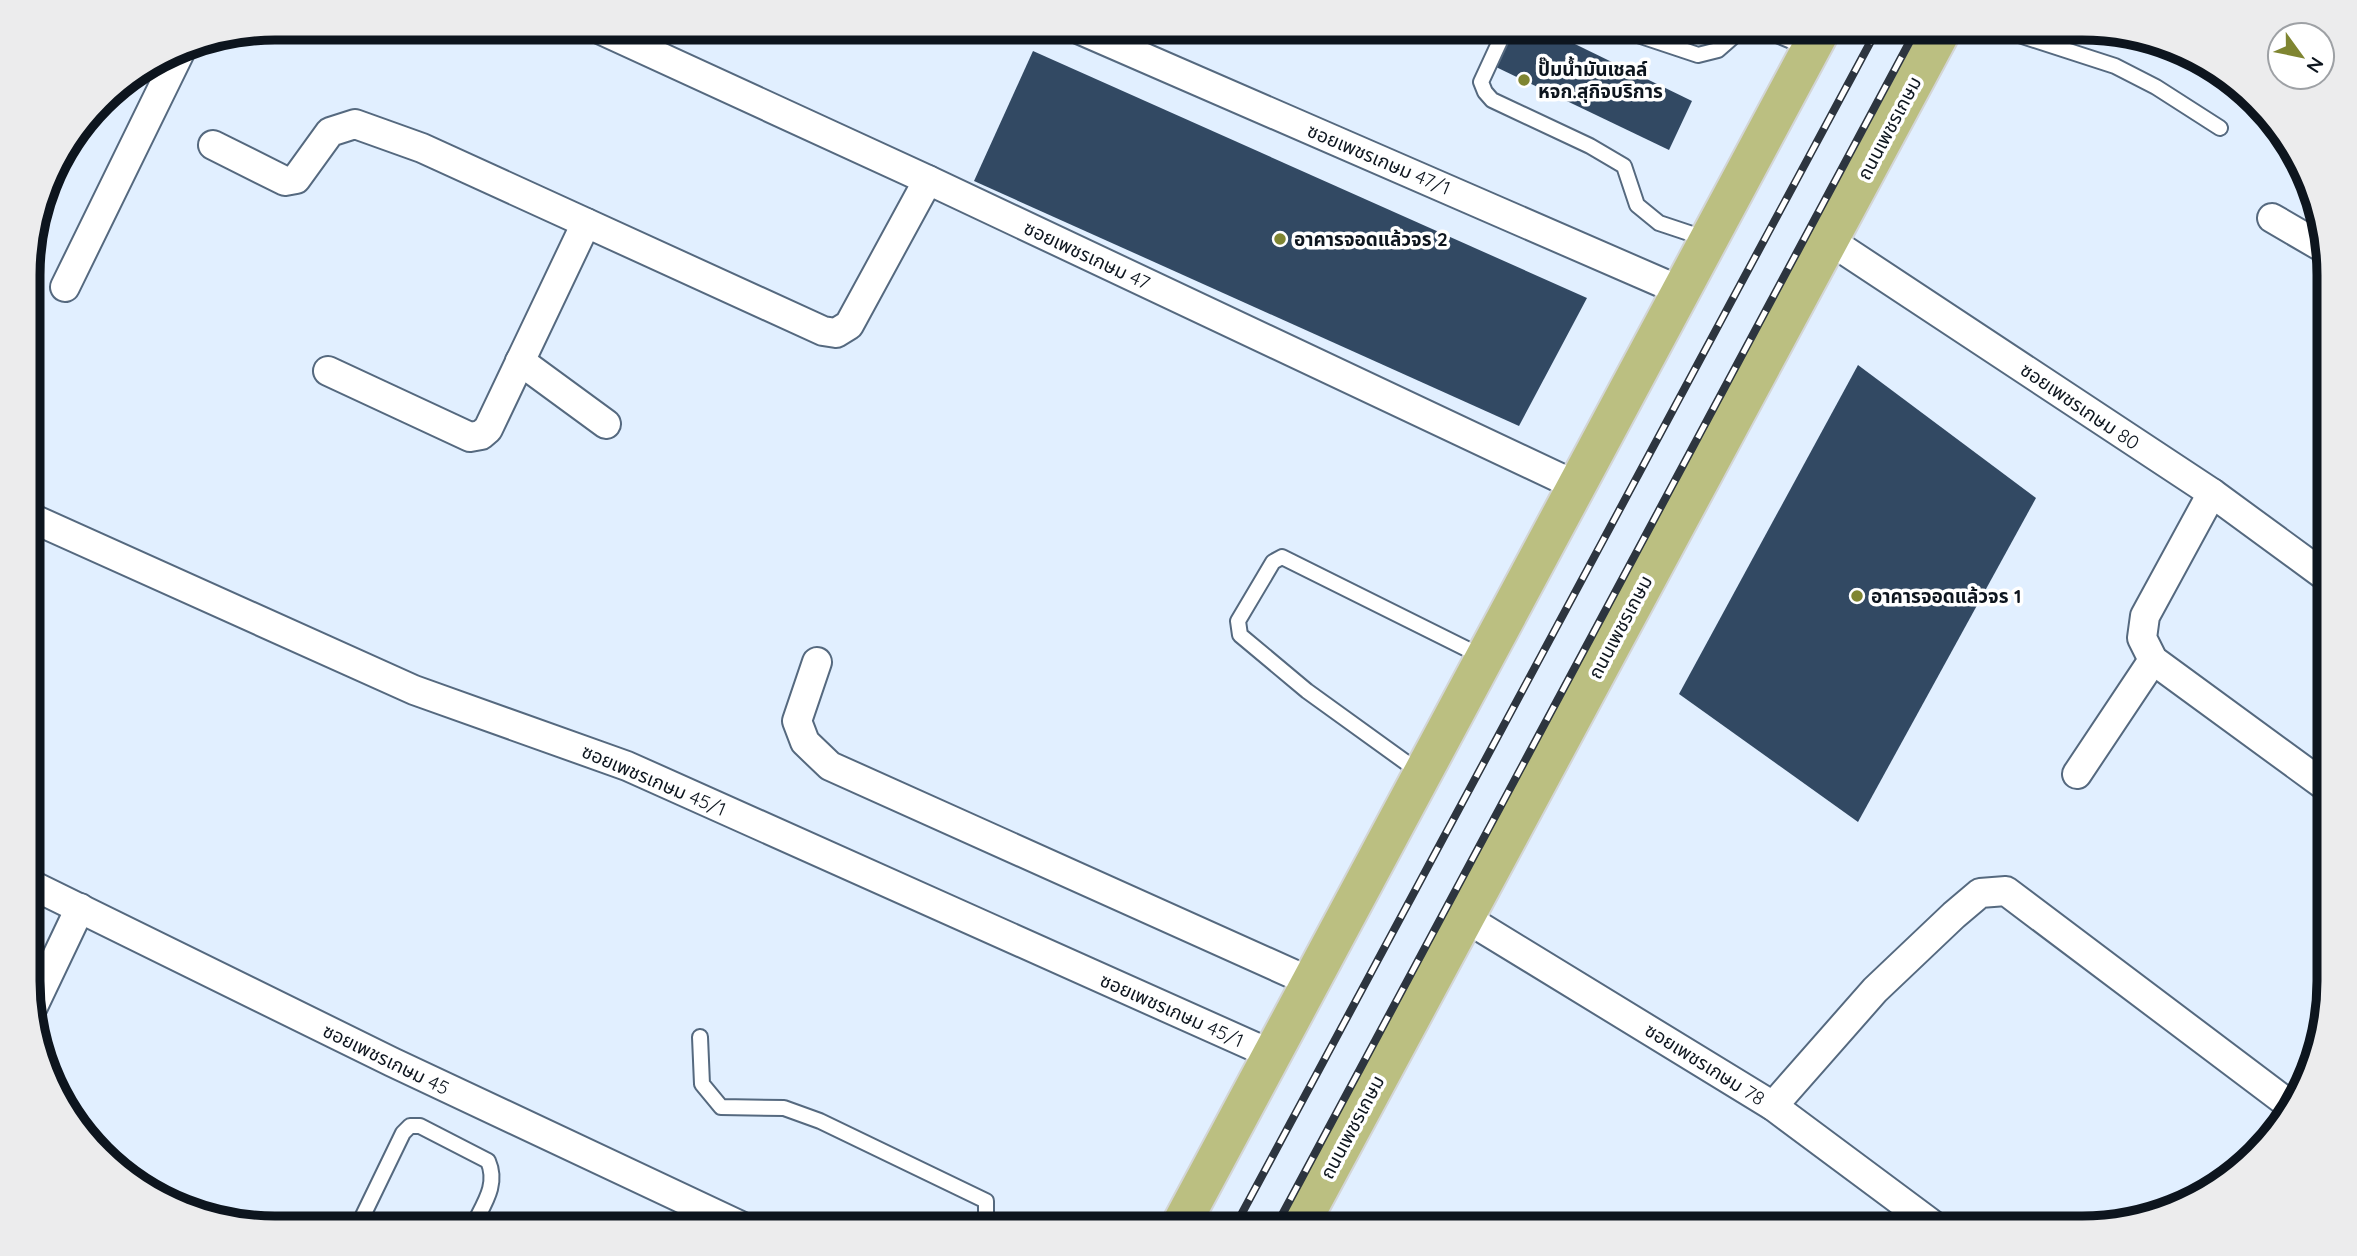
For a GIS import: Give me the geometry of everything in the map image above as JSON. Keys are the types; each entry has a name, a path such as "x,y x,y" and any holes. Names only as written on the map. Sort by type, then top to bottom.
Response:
{"main road":[{"path":"1186,1216 1816,40"},
{"name":"ถนนเพชรเกษม","path":"1305,1215 1937,40"}],"street":[{"name":"ซอยเพชรเกษม 47","path":"623,40 928,180 1577,486"},
{"name":"ซอยเพชรเกษม 47/1","path":"1104,40 1681,291"},
{"path":"65,287 174,63"},
{"path":"213,145 285,181 296,179 330,132 355,124 422,148 823,331 836,333 849,324 928,180"},
{"path":"2272,218 2315,243"},
{"path":"328,372 470,437 481,435 488,429 586,223"},
{"name":"ซอยเพชรเกษม 80","path":"1829,240 2212,493 2317,571"},
{"path":"520,361 606,424"},
{"path":"2212,493 2145,616 2142,638 2153,660 2317,781"},
{"name":"ซอยเพชรเกษม 45/1","path":"41,522 414,690 627,766 1273,1055"},
{"path":"2077,774 2153,660"},
{"path":"817,662 797,720 805,742 830,766 1311,982"},
{"name":"ซอยเพชรเกษม 45","path":"40,889 391,1062 719,1216"},
{"path":"1773,1106 1875,990 1954,915 1980,893 2007,891 2284,1100"},
{"path":"41,991 80,908"},
{"name":"ซอยเพชรเกษม 78","path":"1464,916 1773,1106 1914,1215"}],"lane":[{"path":"1500,40 1481,82 1485,92 1493,100 1590,146 1623,166 1637,205 1659,223 1709,240"},
{"path":"1653,40 1699,55 1718,50 1729,40"},
{"path":"2035,40 2115,66 2156,87 2220,128"},
{"path":"1422,774 1307,691 1240,635 1238,621 1273,562 1282,557 1485,658"},
{"path":"701,1037 702,1084 721,1107 784,1108 820,1121 986,1200 986,1216"},
{"path":"363,1216 403,1133 410,1126 420,1126 488,1161 493,1172 492,1187 478,1216"}],"building":[{"path":"1508,40 1567,40 1692,101 1669,150 1496,67"},
{"name":"อาคารจอดแล้วจร 2","path":"1033,51 1587,298 1519,426 974,181"},
{"name":"อาคารจอดแล้วจร 1","path":"1858,365 2036,498 1858,822 1679,694"}],"railway":[{"path":"1241,1215 1872,40"},
{"path":"1282,1215 1911,40"}],"place":[{"name":"ปั๊มน้ำมันเชลล์ หจก.สุกิจบริการ","path":"1524,80"},
{"name":"อาคารจอดแล้วจร 2","path":"1280,239"},
{"name":"อาคารจอดแล้วจร 1","path":"1857,596"}]}
